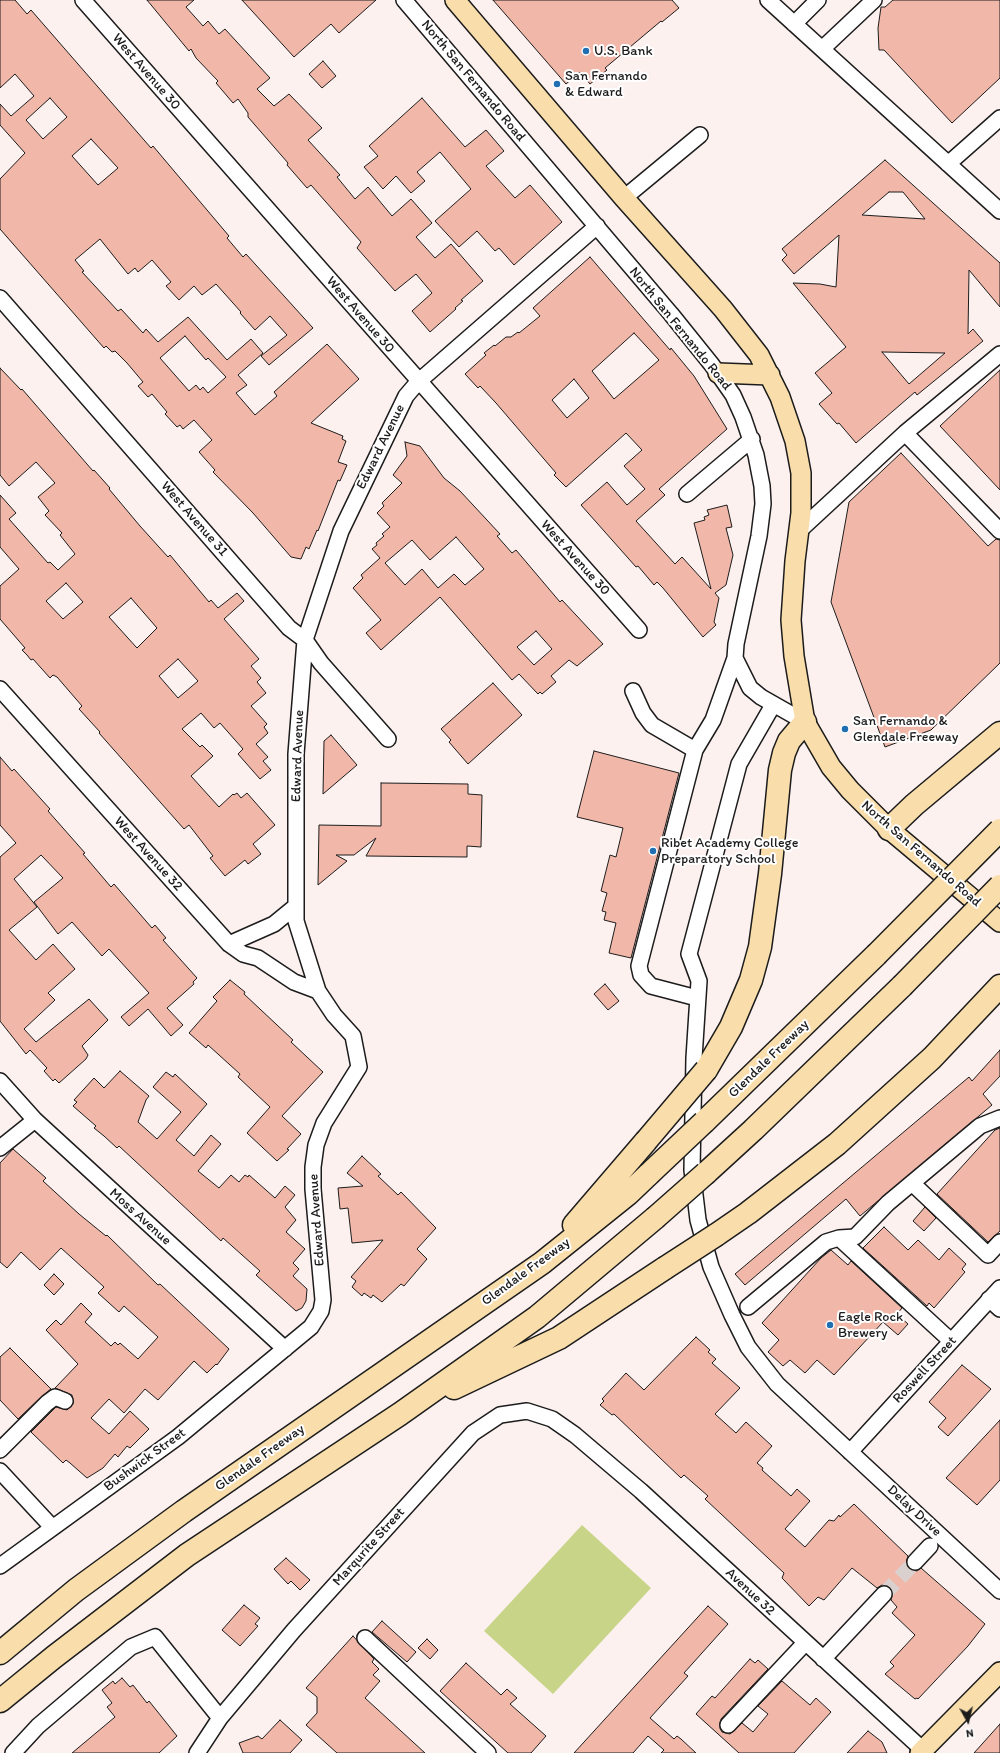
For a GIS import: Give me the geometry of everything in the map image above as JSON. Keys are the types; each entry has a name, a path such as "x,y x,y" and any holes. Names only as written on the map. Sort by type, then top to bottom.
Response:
{"highway":[{"path":"542,1263 706,1070 731,1027 751,980 760,947 769,882 780,770 784,753 789,741 805,722"},
{"path":"889,829 910,809 1000,733"},
{"name":"Glendale Freeway","path":"0,1653 76,1590 184,1511 542,1263 649,1174 876,955 1000,830"},
{"path":"0,1701 54,1657 187,1555 400,1414 537,1316 655,1218 753,1130 902,986 1000,886"},
{"path":"400,1414 559,1338 748,1213 837,1144 932,1058 1000,986"}],"main road":[{"name":"North San Fernando Road","path":"455,0 624,198 723,309 759,355 780,397 795,442 801,473 801,513 791,620 805,722 831,767 850,790 889,829 1000,922"},
{"path":"718,372 770,375"},
{"path":"922,1751 1000,1672"}],"street":[{"name":"West Avenue 30","path":"83,0 418,382 639,630"},
{"name":"North San Fernando Road","path":"404,0 718,372 733,395 752,439 762,486 762,520 736,644 735,658 713,720 695,750 639,966 641,975 651,986 697,998"},
{"path":"768,0 1000,211"},
{"path":"794,24 818,0"},
{"path":"822,49 874,0"},
{"path":"948,164 1000,118"},
{"path":"624,198 700,135"},
{"name":"Edward Avenue","path":"285,1348 311,1327 321,1311 323,1300 312,1167 316,1145 324,1123 359,1067 353,1036 334,1015 318,991 296,921 296,754 305,640 341,531 406,396 418,382 596,226"},
{"name":"West Avenue 31","path":"0,298 279,616 305,640 321,663 388,739"},
{"path":"799,531 905,433 1000,354"},
{"path":"905,433 1000,531"},
{"path":"687,494 752,439"},
{"path":"735,658 750,688 773,705 805,722"},
{"name":"West Avenue 32","path":"0,689 229,944 243,954 258,958 294,982 318,991"},
{"path":"633,691 643,713 652,725 695,750"},
{"name":"Delay Drive","path":"773,705 739,764 689,954 699,981 697,998 692,1170 698,1220 711,1267 732,1316 748,1347 777,1384 1000,1591"},
{"path":"229,944 274,924 296,906"},
{"name":"Moss Avenue","path":"0,1081 35,1120 285,1348"},
{"path":"748,1307 826,1242 839,1238 855,1237 888,1203 980,1126 1000,1118"},
{"path":"0,1148 35,1120"},
{"path":"912,1183 988,1255 1000,1242"},
{"path":"839,1238 951,1341"},
{"name":"Roswell Street","path":"850,1452 951,1341 995,1304 1000,1288"},
{"name":"Bushwick Street","path":"0,1566 52,1527 178,1438 285,1348"},
{"path":"0,1450 47,1403 55,1397 65,1401"},
{"name":"Marqurite Street","path":"198,1753 220,1718 294,1630 473,1433 500,1415 527,1411 552,1419 575,1435"},
{"name":"Avenue 32","path":"575,1435 646,1497 922,1751"},
{"path":"0,1471 52,1527"},
{"path":"915,1562 930,1546"},
{"path":"823,1660 884,1594"},
{"path":"13,1753 38,1726 131,1647 155,1637 220,1718"},
{"path":"365,1638 488,1753"},
{"path":"728,1725 805,1643"}],"green space":[{"path":"582,1525 651,1588 553,1694 484,1631"}],"building":[{"path":"0,0 15,0 27,14 31,10 151,148 153,146 229,236 227,238 243,257 246,254 313,328 269,365 261,356 287,335 270,316 255,330 216,284 202,295 194,286 179,300 166,286 171,282 152,260 138,272 135,268 128,274 100,239 75,260 84,271 82,272 118,311 121,309 143,333 146,329 158,342 188,317 227,360 251,339 263,353 238,375 247,385 236,393 255,415 277,396 274,392 327,344 359,379 311,423 343,436 342,439 346,441 338,462 347,465 340,481 338,480 318,531 317,530 309,549 306,547 301,559 291,557 253,513 213,472 215,470 199,452 212,440 194,420 183,429 180,425 177,427 165,414 167,412 152,394 148,397 138,386 143,382 127,363 115,351 112,352 106,346 104,348 0,229 0,179 25,153 0,125 0,104 11,116 34,96 15,74 0,88","holes":["50,98 67,117 43,139 26,120","91,139 118,168 98,185 72,156","185,336 206,360 208,358 226,377 208,393 203,387 200,390 196,385 189,391 160,358"]},
{"path":"147,0 194,0 186,7 203,26 208,21 219,34 225,29 270,78 257,89 274,106 289,94 322,128 308,140 340,175 337,177 355,199 368,187 392,216 411,199 432,223 416,237 435,258 451,244 483,281 461,300 463,301 455,308 456,309 430,332 412,311 432,293 416,274 395,291 357,248 361,242 311,185 307,188 287,165 288,163 248,117 248,113 238,99 233,103 216,83 218,81 196,58 191,49 189,51"},
{"path":"242,0 376,0 339,33 331,24 294,57"},
{"path":"493,0 672,0 679,8 662,22 661,21 605,68 607,70 590,84 580,72 566,84"},
{"path":"893,0 1000,0 1000,78 952,123 884,50 879,50 878,28 881,7 885,7"},
{"path":"323,61 336,76 322,88 309,74"},
{"path":"422,98 465,147 486,130 504,151 486,166 515,198 530,185 562,222 514,265 499,248 495,251 477,231 459,247 435,221 471,189 440,152 417,172 425,181 411,193 396,176 383,189 364,167 378,156 369,146"},
{"path":"885,160 1000,263 1000,307 969,270 968,334 973,329 983,341 917,395 915,392 856,443 839,423 837,424 819,404 832,393 815,373 846,347 793,283 820,284 836,287 839,235 794,274 782,260 787,255 782,249","holes":["889,192 903,192 925,219 862,215","882,352 945,353 909,384"]},
{"path":"590,257 694,376 727,429 659,489 665,495 636,521 675,564 682,557 711,589 694,523 705,520 704,517 709,515 707,510 727,505 732,527 726,528 733,555 726,585 715,593 719,598 714,622 716,625 703,637 663,588 657,582 654,585 638,566 636,567 581,505 607,482 627,505 645,489 624,466 642,450 626,433 566,487 554,475 556,473 496,403 480,386 478,388 465,374 486,355 484,353 494,345 495,346 506,337 511,337 518,332 519,333 540,316 533,308","holes":["634,333 659,360 614,399 592,371","574,379 589,398 567,418 552,400"]},
{"path":"0,368 21,390 22,389 93,471 94,470 110,488 109,489 140,526 168,557 170,555 209,602 211,600 218,608 237,593 244,601 224,619 259,659 251,666 261,678 257,682 266,693 251,706 267,724 264,727 268,733 256,744 268,757 263,761 271,770 260,779 238,754 243,749 220,723 214,728 201,713 182,729 200,747 202,745 213,756 191,776 219,807 233,794 234,795 237,793 241,798 247,793 275,825 253,844 261,854 248,864 245,860 225,876 210,858 213,856 189,825 184,829 99,733 100,732 79,709 82,706 57,677 53,675 50,678 33,659 31,660 22,650 25,648 0,619 0,586 19,569 0,547 0,495 16,513 9,519 48,563 50,562 58,570 75,554 60,535 62,533 45,515 49,511 38,497 55,483 36,462 9,486 0,475","holes":["66,583 83,602 63,619 46,601","131,598 157,628 137,648 109,617","178,659 198,681 178,698 159,676"]},
{"path":"1000,370 1000,490 940,426"},
{"path":"405,442 420,446 444,478 460,491 500,534 497,536 512,553 516,550 560,602 562,600 603,644 577,666 569,660 551,676 556,682 542,694 540,692 538,694 519,674 512,680 440,597 381,650 366,633 381,620 353,588 363,578 361,575 380,558 372,549 384,536 382,534 390,527 377,513 384,506 382,503 402,483 393,475 407,456","holes":["456,537 484,569 465,585 454,574 438,588 422,569 405,585 385,563 412,540 430,560","536,631 552,649 534,665 517,647"]},
{"path":"901,453 988,546 996,539 1000,540 1000,663 931,730 885,747 831,602 849,502"},
{"path":"493,683 522,715 468,764 449,742 451,740 441,729"},
{"path":"331,735 357,765 323,794 324,741"},
{"name":"Ribet Academy College Preparatory School","path":"594,751 679,773 631,958 609,953 616,923 604,920 606,912 602,911 607,893 601,891 610,855 616,857 623,828 577,817"},
{"path":"0,757 12,771 14,769 50,809 48,811 85,853 83,854 111,887 114,884 152,928 155,925 166,938 163,940 197,978 193,982 194,984 167,1008 183,1025 171,1036 148,1009 129,1026 121,1017 149,993 109,949 102,956 72,922 58,934 34,902 63,878 41,855 14,879 37,907 9,930 36,960 53,944 75,969 48,993 55,1000 24,1029 36,1042 89,999 108,1020 82,1046 88,1055 86,1059 59,1083 55,1079 53,1081 44,1071 47,1068 30,1050 26,1054 0,1021 0,857 16,843 0,825"},
{"path":"381,783 468,784 468,794 482,795 481,847 467,846 467,857 366,856 376,838 354,855 336,855 347,861 318,885 319,825 381,826"},
{"path":"230,980 245,992 244,994 293,1040 291,1042 323,1072 282,1116 301,1134 287,1149 289,1150 277,1161 247,1133 270,1107 238,1077 240,1074 208,1045 206,1048 189,1033 217,1001 213,997"},
{"path":"605,984 619,1001 608,1010 594,994"},
{"path":"1000,1050 1000,1076 983,1094 992,1105 860,1216 846,1199 745,1285 735,1274 969,1077 972,1081"},
{"path":"120,1071 149,1096 146,1100 138,1122 157,1139 181,1112 153,1087 166,1072 173,1077 175,1074 207,1104 176,1140 194,1156 211,1135 221,1144 198,1171 219,1188 231,1175 239,1182 245,1175 248,1177 249,1175 275,1198 285,1186 295,1195 285,1207 296,1220 286,1232 305,1249 293,1263 299,1269 293,1276 307,1289 306,1301 302,1308 296,1311 256,1275 260,1271 223,1238 221,1241 119,1146 117,1148 94,1128 96,1126 73,1106 77,1102 74,1100 94,1078 104,1088"},
{"path":"1000,1128 1000,1231 988,1242 937,1194 995,1130"},
{"path":"13,1149 46,1178 43,1181 79,1214 106,1236 107,1235 158,1285 160,1284 229,1349 217,1365 216,1364 207,1373 194,1361 158,1400 145,1389 124,1413 109,1399 91,1418 109,1434 130,1411 149,1429 130,1448 127,1446 118,1457 115,1454 103,1468 87,1478 66,1460 63,1463 31,1432 56,1407 67,1410 73,1404 72,1395 55,1388 78,1364 46,1330 56,1320 61,1325 81,1303 92,1314 85,1322 111,1346 115,1342 118,1345 120,1343 138,1359 158,1337 124,1306 119,1312 98,1293 104,1287 61,1248 40,1270 21,1252 7,1268 0,1262 0,1163"},
{"path":"362,1156 381,1174 378,1176 398,1195 401,1192 436,1228 417,1249 427,1259 404,1286 401,1284 382,1302 373,1295 371,1298 364,1293 362,1296 352,1287 356,1281 351,1277 383,1240 352,1243 348,1208 340,1209 338,1188 363,1186 347,1173"},
{"path":"925,1207 936,1218 924,1231 913,1221"},
{"path":"884,1227 908,1250 918,1240 939,1260 949,1248 966,1264 962,1269 965,1272 934,1308 929,1303 927,1306 863,1248"},
{"path":"831,1250 848,1265 851,1261 902,1308 897,1314 908,1324 898,1335 883,1322 834,1375 817,1360 805,1373 790,1360 783,1366 768,1352 779,1340 762,1323 821,1258"},
{"path":"54,1274 64,1284 54,1295 44,1285"},
{"path":"696,1337 710,1350 708,1352 716,1359 712,1363 740,1388 715,1414 736,1433 746,1422 772,1446 757,1463 763,1468 762,1470 791,1496 797,1489 810,1501 785,1529 805,1547 829,1520 834,1521 839,1515 840,1517 854,1504 908,1556 906,1564 909,1569 917,1571 921,1568 985,1624 968,1646 918,1699 915,1699 885,1674 894,1666 890,1662 915,1635 892,1613 897,1607 891,1600 893,1592 890,1587 882,1585 877,1588 852,1568 824,1600 818,1597 809,1606 782,1578 784,1573 705,1499 708,1496 684,1475 681,1478 614,1414 612,1415 600,1405 604,1401 602,1399 626,1373 644,1390"},
{"path":"10,1348 51,1389 18,1419 0,1400 0,1357"},
{"path":"962,1365 991,1389 948,1436 938,1427 946,1418 929,1402"},
{"path":"1000,1420 1000,1480 977,1505 946,1478"},
{"path":"286,1558 310,1580 300,1590 291,1581 288,1584 274,1569"},
{"path":"244,1605 260,1618 255,1624 258,1626 240,1646 222,1630"},
{"path":"708,1606 728,1624 684,1673 688,1676 650,1718 674,1739 677,1736 696,1753 661,1753 664,1750 648,1736 633,1753 574,1753"},
{"path":"382,1621 416,1652 407,1662 372,1632"},
{"path":"353,1636 374,1659 372,1662 379,1669 373,1675 380,1681 365,1698 425,1753 337,1753 306,1725 317,1713 317,1697 306,1688"},
{"path":"427,1639 438,1650 430,1659 418,1648"},
{"path":"750,1659 755,1663 758,1660 768,1669 721,1719 720,1728 722,1732 730,1734 742,1723 753,1732 768,1714 758,1706 782,1681 810,1705 816,1698 831,1712 794,1753 739,1753 696,1714 712,1696 715,1698"},
{"path":"466,1663 501,1695 507,1689 517,1698 510,1704 546,1736 531,1753 508,1753 440,1691"},
{"path":"122,1678 130,1687 133,1685 147,1703 149,1701 177,1736 159,1753 72,1753 115,1717 107,1707 112,1703 102,1690 113,1681 115,1684"},
{"path":"280,1720 302,1740 290,1753 243,1753 239,1743 258,1736 262,1739"},
{"path":"1000,1724 1000,1753 974,1753"},
{"path":"868,1731 882,1742 887,1753 847,1753"}],"tunnel":[{"path":"884,1594 915,1562"}],"place":[{"name":"U.S. Bank","path":"586,51"},
{"name":"San Fernando & Edward","path":"557,84"},
{"name":"San Fernando & Glendale Freeway","path":"845,729"},
{"name":"Ribet Academy College Preparatory School","path":"653,851"},
{"name":"Eagle Rock Brewery","path":"830,1325"}]}
